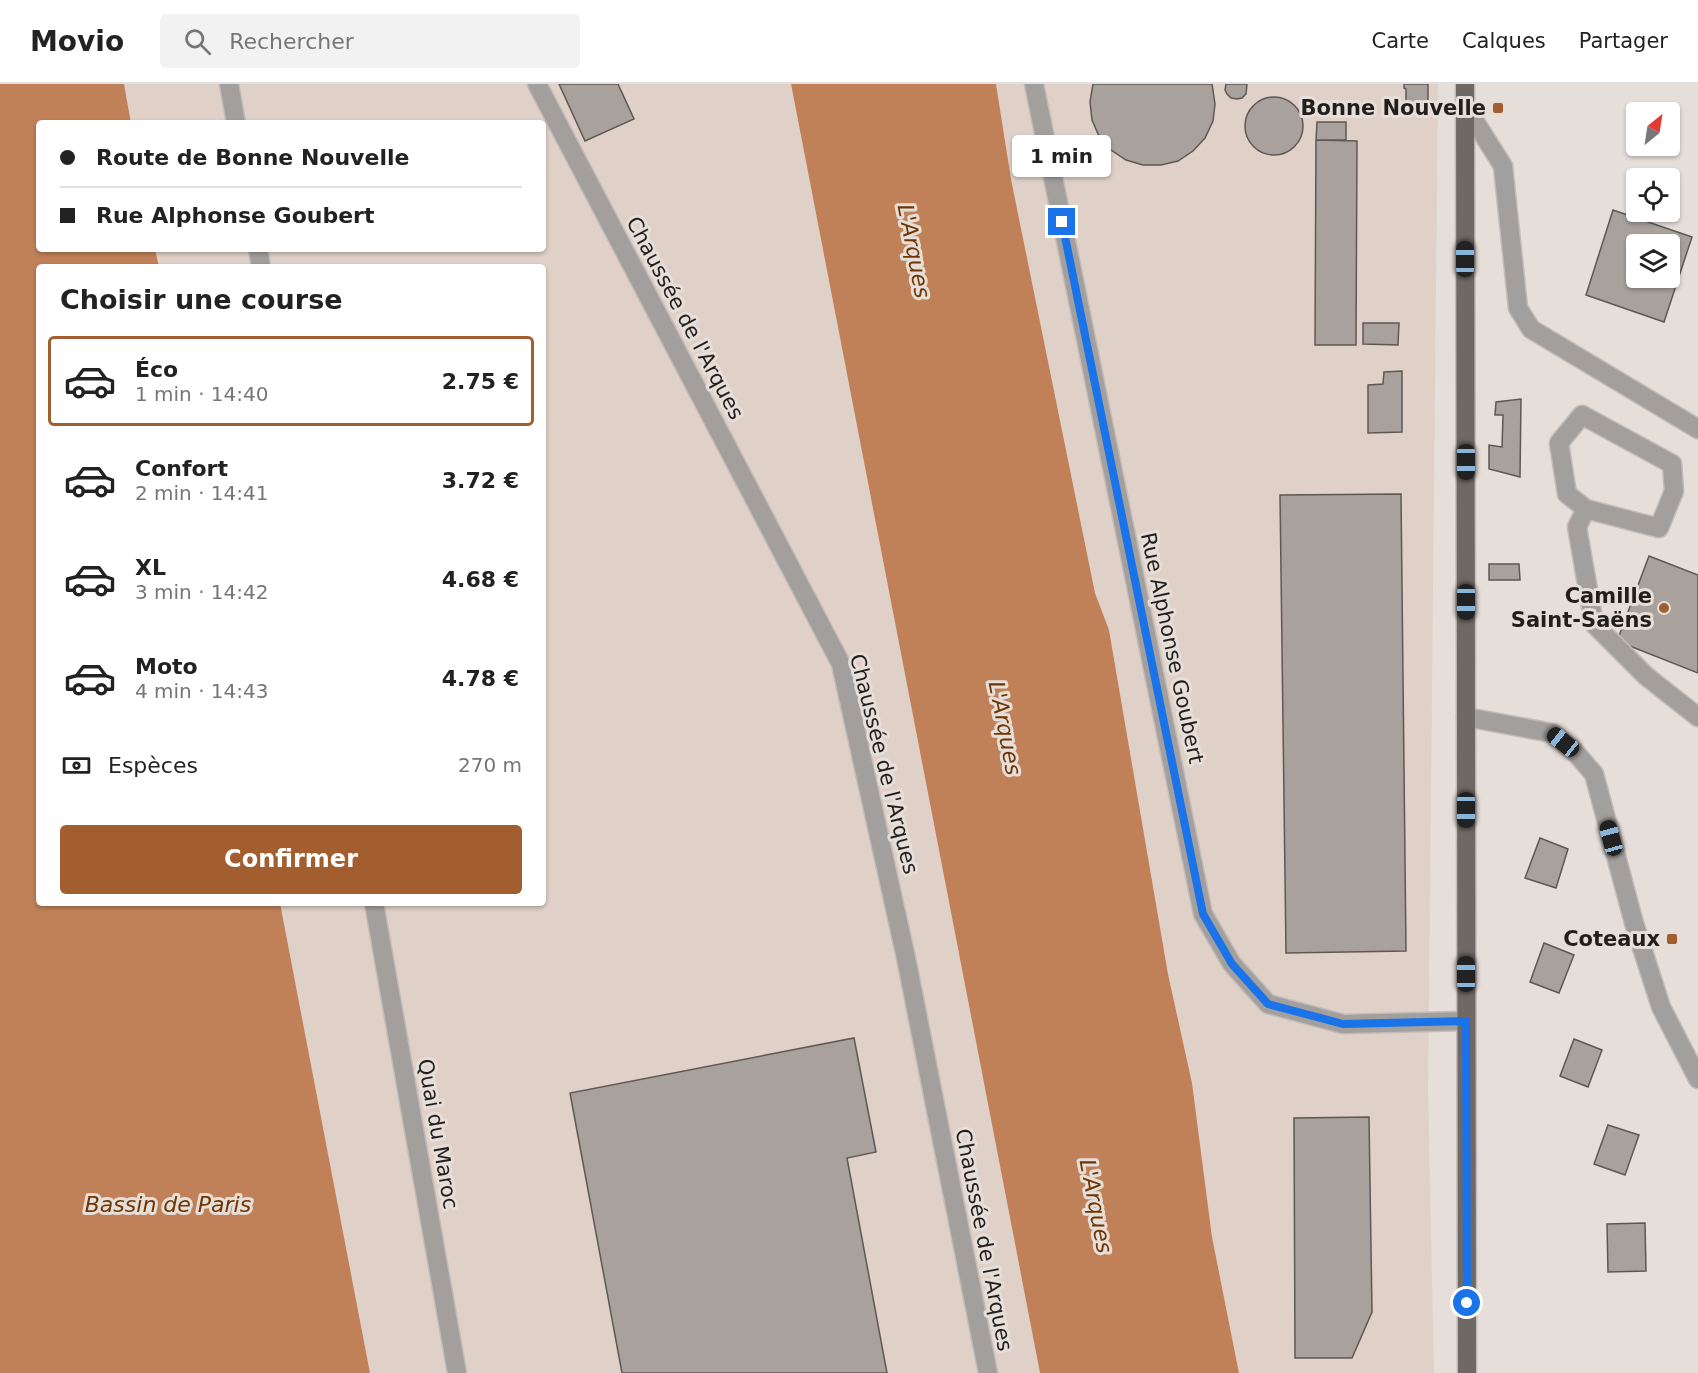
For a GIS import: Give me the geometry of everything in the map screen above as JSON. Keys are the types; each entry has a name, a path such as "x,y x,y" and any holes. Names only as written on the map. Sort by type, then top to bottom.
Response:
{"main road":[{"path":"1465,84 1467,1373"}],"street":[{"path":"229,84 235,120"},
{"name":"Chaussée de l'Arques","path":"537,84 841,664 906,958 988,1373"},
{"name":"Rue Alphonse Goubert","path":"1034,84 1203,914 1232,964 1268,1004 1343,1024 1466,1021"},
{"path":"1465,106 1503,166 1518,308 1531,329 1698,429"},
{"path":"1582,415 1672,464 1674,490 1659,528 1586,509 1567,494 1558,444 1582,415"},
{"path":"1586,509 1577,528 1594,624 1646,676 1698,717"},
{"path":"1466,717 1552,734 1574,751 1594,774 1634,923 1661,1007 1697,1075"},
{"name":"Quai du Maroc","path":"375,906 457,1373"}],"shaded area":[{"path":"124,84 791,84 1040,1373 370,1373 281,906 546,906 546,264 158,264 156,252 546,252 546,120 130,120"},
{"path":"996,84 1438,84 1428,1092 1434,1373 1239,1373 1212,1237 1192,1083 1168,974 1109,630 1095,593 1011,179"}],"water":[{"name":"Bassin de Paris","path":"0,84 124,84 130,120 36,120 36,252 156,252 158,264 36,264 36,906 281,906 370,1373 0,1373"},
{"name":"L'Arques","path":"791,84 996,84 1011,179 1095,593 1109,630 1168,974 1192,1083 1212,1237 1239,1373 1040,1373"}],"building":[{"path":"559,84 618,84 634,119 585,141"},
{"path":"1093,84 1212,84 1215,104 1213,121 1205,138 1193,151 1178,161 1161,165 1143,165 1126,160 1111,150 1099,136 1092,120 1090,102"},
{"path":"1226,84 1247,84 1246,94 1242,98 1231,98 1225,90"},
{"path":"1404,84 1428,84 1428,107 1406,107"},
{"path":"1274,97 1285,99 1295,105 1301,115 1303,126 1301,137 1295,147 1285,153 1274,155 1263,153 1253,147 1247,137 1245,126 1247,115 1253,105 1263,99"},
{"path":"1317,122 1346,122 1346,140 1316,140"},
{"path":"1316,140 1357,141 1356,345 1315,345"},
{"path":"1613,210 1626,214 1626,222 1648,222 1692,237 1680,273 1680,234 1626,234 1626,288 1675,288 1664,322 1586,295"},
{"path":"1363,323 1399,323 1398,345 1363,344"},
{"path":"1402,371 1402,432 1368,433 1368,385 1383,384 1384,372"},
{"path":"1521,399 1520,477 1489,469 1489,445 1502,447 1503,415 1495,415 1496,402"},
{"path":"1401,494 1406,951 1286,953 1280,495"},
{"name":"Camille Saint-Saëns","path":"1649,556 1698,575 1698,673 1617,641"},
{"path":"1489,564 1519,564 1520,580 1489,580"},
{"path":"1540,838 1568,849 1556,888 1525,878"},
{"path":"1544,943 1574,955 1559,993 1530,982"},
{"path":"854,1038 876,1152 847,1158 887,1373 622,1373 570,1093"},
{"path":"1574,1039 1602,1050 1588,1087 1560,1076"},
{"path":"1369,1117 1372,1312 1352,1358 1295,1358 1294,1118"},
{"path":"1608,1125 1639,1135 1625,1175 1594,1164"},
{"path":"1645,1223 1646,1271 1608,1272 1607,1224"}],"place":[{"name":"Bonne Nouvelle","path":"1498,108"},
{"name":"Camille Saint-Saëns","path":"1664,608"},
{"name":"Coteaux","path":"1672,939"}],"route":[{"path":"1062,222 1203,914 1232,964 1268,1004 1343,1024 1466,1021 1467,1303"}]}
